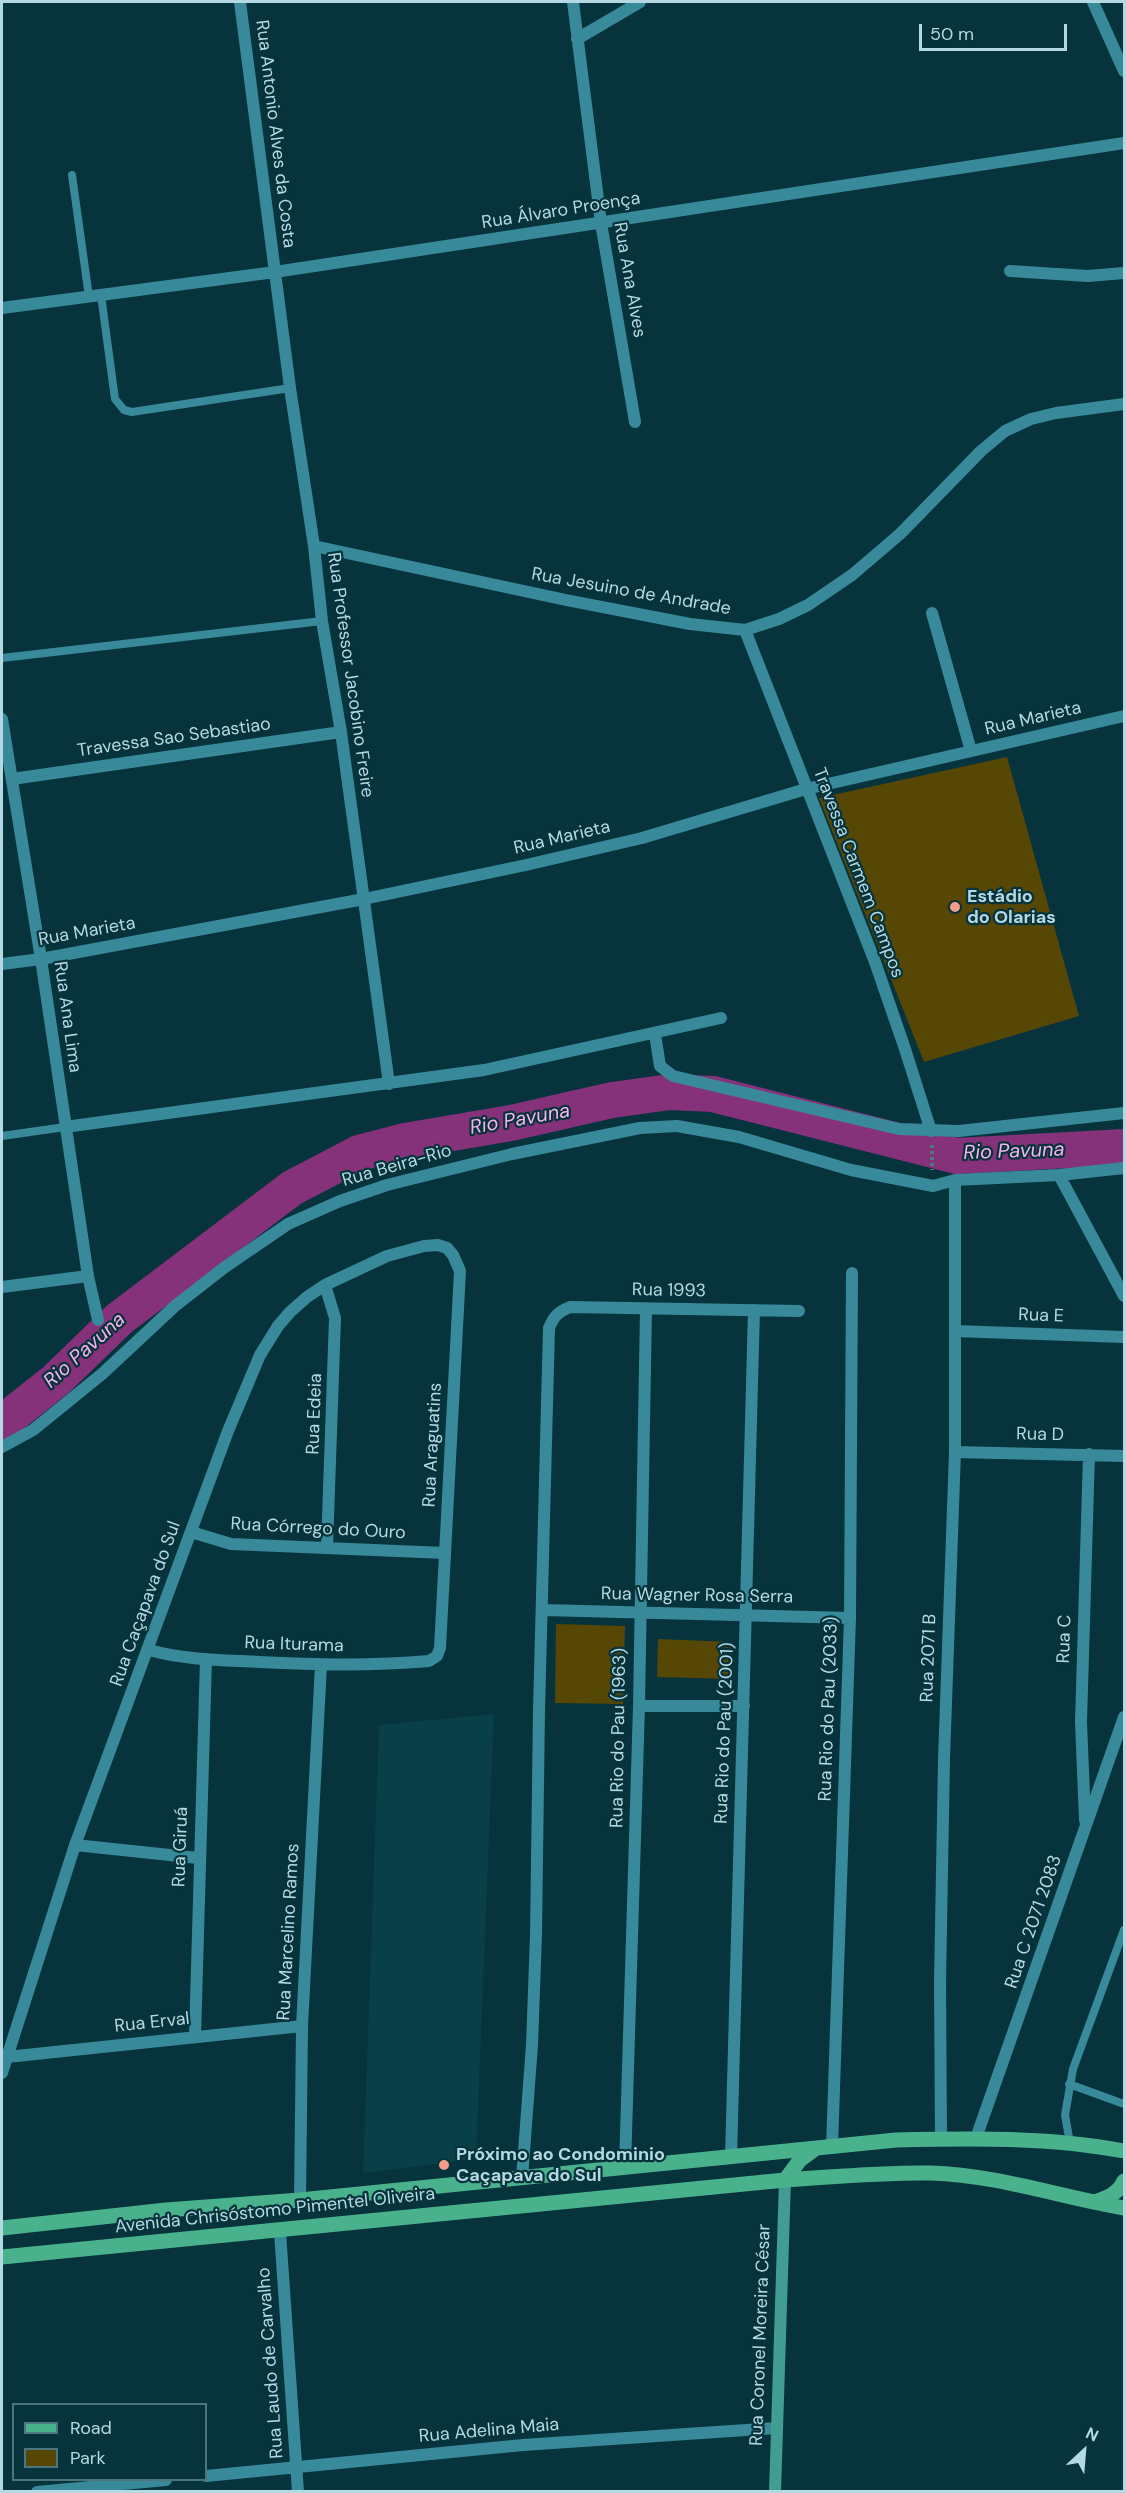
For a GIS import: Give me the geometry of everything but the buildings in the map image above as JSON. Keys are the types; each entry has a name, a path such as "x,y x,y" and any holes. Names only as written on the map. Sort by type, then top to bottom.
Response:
{"main road":[{"name":"Avenida Chrisóstomo Pimentel Oliveira","path":"2,2228 166,2210 300,2200 896,2140 976,2138 1070,2143 1118,2149"},
{"path":"785,2180 800,2160 815,2149"},
{"path":"1118,2149 1125,2164"},
{"name":"Avenida Chrisóstomo Pimentel Oliveira","path":"2,2257 280,2232 785,2180 932,2173 980,2178 1125,2208"},
{"path":"1094,2202 1112,2196 1125,2181"}],"street":[{"name":"Rua Antonio Alves da Costa","path":"240,2 274,272"},
{"name":"Rua Ana Alves","path":"573,2 601,223 635,422"},
{"path":"577,39 640,2"},
{"path":"1093,2 1125,71"},
{"name":"Rua Álvaro Proença","path":"2,308 274,272 1125,143"},
{"path":"1010,271 1088,276 1125,273"},
{"name":"Rua Professor Jacobino Freire","path":"274,272 314,546 322,621 341,732 389,1084"},
{"name":"Rua Jesuino de Andrade","path":"314,546 578,603 690,624 746,630 779,619 808,605 852,575 900,534 981,452 1005,431 1031,419 1056,413 1125,404"},
{"path":"932,613 971,751"},
{"name":"Travessa Carmem Campos","path":"746,630 875,962 906,1049 931,1136"},
{"name":"Rua Marieta","path":"2,964 41,959 364,899 642,838 806,789 1125,716"},
{"name":"Rua Ana Lima","path":"2,719 41,959 88,1276 98,1320"},
{"name":"Travessa Sao Sebastiao","path":"12,779 341,732"},
{"path":"65,1127 484,1070 722,1018"},
{"path":"655,1034 660,1066 673,1076 931,1136 1125,1113"},
{"name":"Rua Beira-Rio","path":"2,1447 33,1430 85,1388 176,1306 234,1261 288,1224 340,1201 387,1185 524,1152 640,1128 677,1126 739,1137 851,1170 933,1186 955,1180 1059,1175 1125,1168"},
{"path":"1059,1175 1125,1296"},
{"name":"Rua 2071 B","path":"941,2139 940,1982 944,1759 955,1452 955,1180"},
{"name":"Rua Caçapava do Sul","path":"2,2073 75,1845 244,1390 260,1355 290,1312 325,1285 387,1256 423,1246 438,1245"},
{"name":"Rua Araguatins","path":"437,1656 440,1648 460,1271 453,1255 447,1248 438,1245"},
{"name":"Rua Rio do Pau (2033)","path":"832,2146 850,1618 852,1273"},
{"path":"2,1287 88,1276"},
{"name":"Rua Edeia","path":"325,1285 335,1318 327,1546"},
{"name":"Rua 1993","path":"543,1610 549,1328 554,1317 560,1311 570,1308 799,1311"},
{"name":"Rua Rio do Pau (1963)","path":"625,2167 639,1706 646,1309"},
{"name":"Rua Rio do Pau (2001)","path":"731,2157 754,1310"},
{"name":"Rua E","path":"956,1331 1125,1337"},
{"name":"Rua D","path":"955,1452 1125,1456"},
{"name":"Rua C","path":"1085,1824 1081,1722 1089,1454"},
{"name":"Rua Córrego do Ouro","path":"191,1532 231,1544 327,1546 445,1553"},
{"path":"522,2178 532,2045 543,1610"},
{"name":"Rua Wagner Rosa Serra","path":"543,1610 850,1618"},
{"name":"Rua Iturama","path":"149,1650 173,1657 321,1665 392,1664 429,1661 437,1656"},
{"name":"Rua Giruá","path":"195,2036 198,1858 206,1659"},
{"name":"Rua Marcelino Ramos","path":"300,2200 302,2026 321,1665"},
{"path":"639,1706 744,1706"},
{"name":"Rua C 2071 2083","path":"976,2138 1060,1903 1085,1824 1125,1717"},
{"path":"75,1845 198,1858"},
{"name":"Rua Erval","path":"7,2057 302,2026"},
{"name":"Rua Coronel Moreira César","path":"775,2492 785,2180"},
{"name":"Rua Laudo de Carvalho","path":"280,2232 298,2492"},
{"name":"Rua Adelina Maia","path":"207,2476 524,2445 776,2428"},
{"path":"37,2492 116,2488 160,2481"}],"lane":[{"path":"72,175 115,399 124,410 132,412 290,388"},
{"path":"2,658 322,621"},
{"path":"2,1136 65,1127"},
{"path":"1070,2143 1065,2115 1069,2084 1125,1930"},
{"path":"1069,2084 1125,2104"}],"path":[{"path":"931,1136 932,1159"}],"shaded area":[{"path":"494,1714 476,2159 363,2173 379,1725"}],"green space":[{"name":"Estádio do Olarias","path":"1007,757 1079,1016 924,1062 819,798"},
{"path":"556,1624 625,1626 623,1704 555,1703"},
{"path":"658,1639 733,1642 731,1679 657,1677"}],"waterway":[{"name":"Rio Pavuna","path":"2,1423 56,1380 119,1319 292,1188 359,1153 405,1141 511,1123 612,1100 670,1092 713,1094 957,1156 1124,1147"}],"place":[{"name":"Estádio do Olarias","path":"955,907"},
{"name":"Próximo ao Condominio Caçapava do Sul","path":"444,2165"}]}
